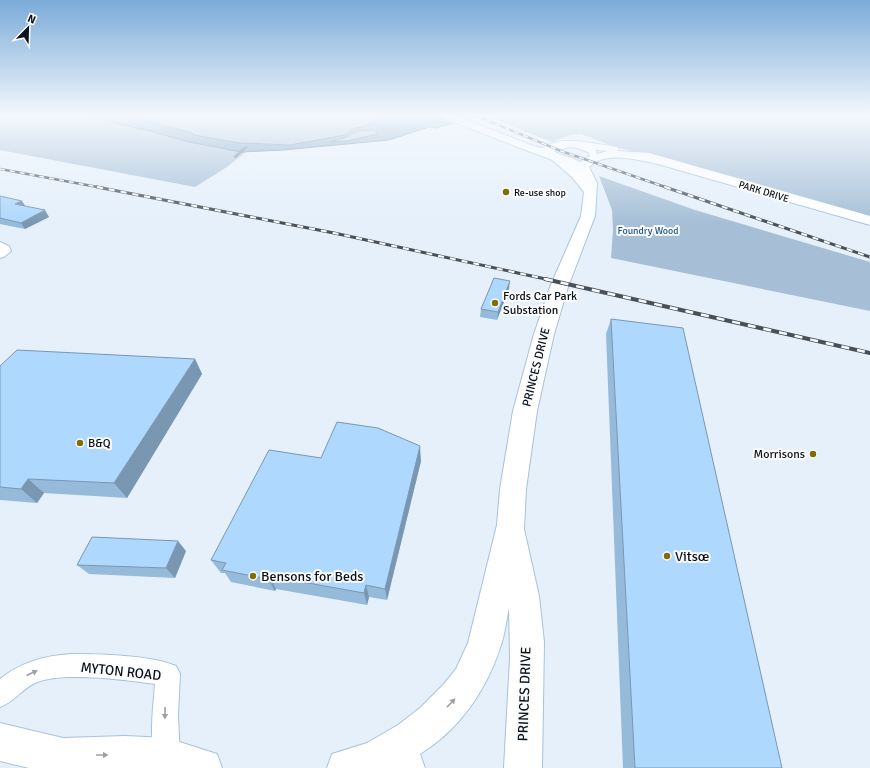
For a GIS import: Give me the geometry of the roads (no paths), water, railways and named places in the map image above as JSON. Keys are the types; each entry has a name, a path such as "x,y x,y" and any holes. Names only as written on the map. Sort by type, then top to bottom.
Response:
{"main road":[{"path":"524,152 569,168"},
{"path":"543,152 568,161 584,169 586,162 594,157"},
{"name":"PARK DRIVE","path":"626,152 870,222"},
{"path":"546,153 575,173 590,192"},
{"name":"PARK DRIVE","path":"594,157 621,155 658,160"},
{"name":"PRINCES DRIVE","path":"376,765 433,722 456,698 468,681 484,648 511,525 514,489 525,411 544,334 559,286 588,216 591,182 584,169"},
{"name":"PRINCES DRIVE","path":"511,525 525,599 527,658 522,747 523,768"},
{"path":"0,742 69,762 125,755 167,758 203,768"}],"street":[{"name":"PARK DRIVE","path":"592,152 594,157"},
{"path":"0,245 5,248 5,251 0,255"},
{"name":"MYTON ROAD","path":"0,695 17,681 29,674 54,666 100,667 168,674 164,731 167,758"}],"waterway":[{"path":"235,157 241,152"}],"railway":[{"path":"563,152 668,188"},
{"path":"0,169 103,188"},
{"path":"97,187 334,233 550,280"},
{"path":"665,187 870,257"},
{"path":"545,279 870,353"}],"place":[{"name":"Re-use shop","path":"506,192"},
{"name":"Fords Car Park Substation","path":"495,303"},
{"name":"B&Q","path":"80,443"},
{"name":"Morrisons","path":"813,454"},
{"name":"Vitsœ","path":"667,556"},
{"name":"Bensons for Beds","path":"253,576"}],"park label":[{"name":"Foundry Wood","path":"648,230"}]}
